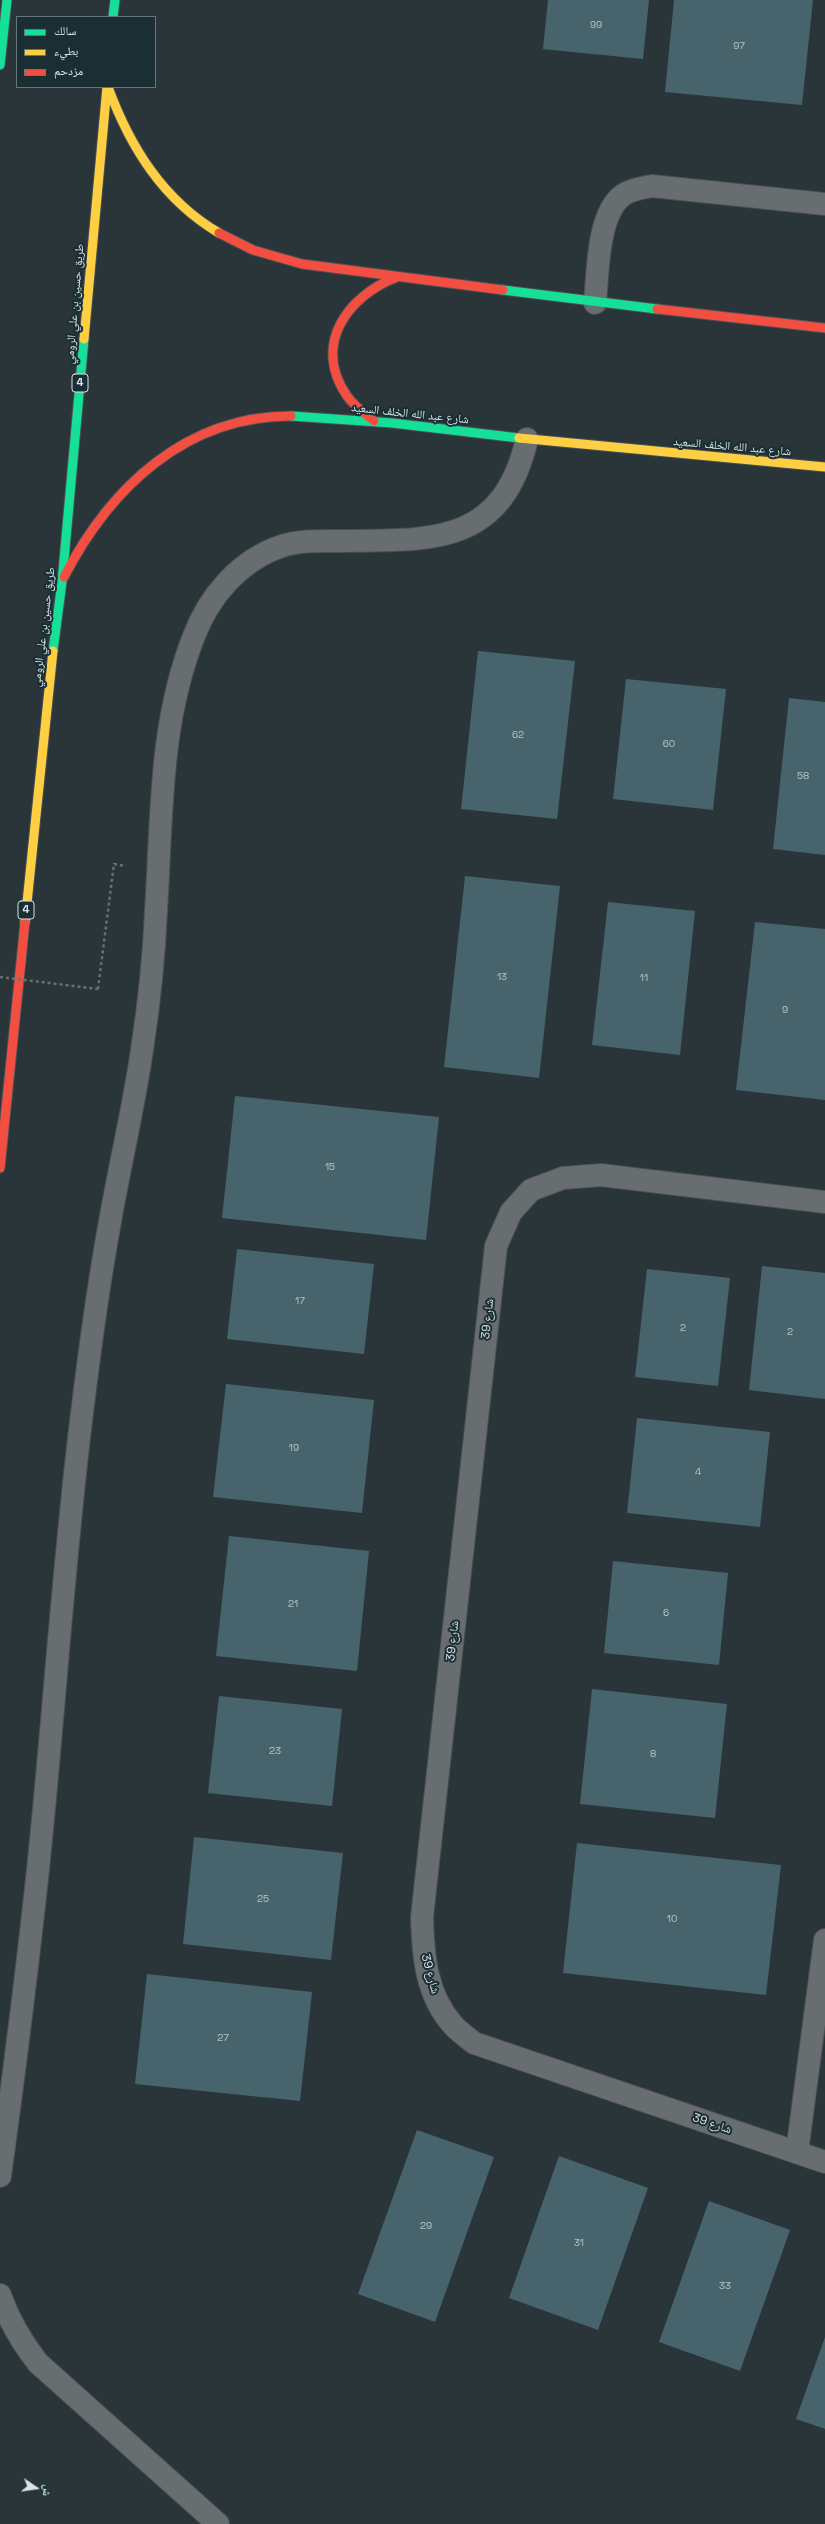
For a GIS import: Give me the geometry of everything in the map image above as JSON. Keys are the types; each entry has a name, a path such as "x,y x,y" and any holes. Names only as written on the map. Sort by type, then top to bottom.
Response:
{"main road":[{"path":"0,66 8,0"},
{"path":"114,16 115,0"},
{"path":"108,88 118,117 131,143 154,178 178,203 206,225 231,240 259,252 288,260 400,277 595,303 825,328"},
{"name":"طريق حسين بن علي الرومي","path":"0,1168 50,678 62,582 108,88"},
{"path":"374,421 357,408 344,391 336,372 334,350 337,329 346,310 361,294 379,282 400,277"},
{"name":"شارع عبد الله الخلف السعيد","path":"62,582 76,551 94,521 116,495 142,472 170,452 201,436 234,424 267,417 302,416 374,421 527,439 825,468"}],"street":[{"path":"595,303 604,226 611,208 622,196 635,189 652,186 825,204"},
{"path":"0,2176 38,1871 68,1529 81,1417 96,1305 143,1044 157,908 162,780 170,724 179,682 202,616 217,593 235,574 257,558 281,546 307,541 425,540 450,534 473,524 494,508 506,492 521,464 527,439"},
{"name":"شارع 39","path":"825,1202 601,1175 563,1178 531,1190 511,1212 496,1246 422,1917 423,1958 434,1996 452,2025 474,2043 825,2162"},
{"path":"797,2152 825,1940"},
{"path":"0,2295 8,2318 21,2342 38,2363 218,2524"}],"path":[{"path":"0,977 98,989"}],"building":[{"path":"548,0 649,0 643,59 543,49"},
{"path":"674,0 813,0 802,105 665,92"},
{"path":"478,651 575,661 557,819 461,809"},
{"path":"626,679 726,689 713,810 613,799"},
{"path":"789,698 825,702 825,855 773,849"},
{"path":"465,876 560,886 539,1078 444,1067"},
{"path":"608,902 695,911 680,1055 592,1045"},
{"path":"755,922 825,929 825,1100 736,1090"},
{"path":"235,1096 439,1117 426,1240 222,1218"},
{"path":"237,1249 374,1264 364,1354 227,1339"},
{"path":"762,1266 825,1273 825,1399 749,1390"},
{"path":"647,1269 730,1278 718,1386 635,1377"},
{"path":"226,1384 374,1400 362,1513 213,1497"},
{"path":"637,1418 770,1432 760,1527 627,1513"},
{"path":"229,1536 369,1551 357,1671 216,1656"},
{"path":"613,1561 728,1573 719,1665 604,1653"},
{"path":"592,1689 727,1704 715,1818 580,1804"},
{"path":"219,1696 342,1709 332,1806 208,1793"},
{"path":"194,1837 343,1853 331,1960 183,1944"},
{"path":"577,1843 781,1865 766,1995 563,1973"},
{"path":"147,1974 312,1992 300,2101 135,2084"},
{"path":"417,2130 494,2157 435,2322 358,2294"},
{"path":"559,2156 648,2188 598,2330 509,2298"},
{"path":"709,2201 790,2230 740,2371 659,2342"},
{"path":"825,2337 825,2429 796,2419"}],"traffic: fast":[{"path":"0,65 7,0"},
{"path":"113,16 115,0"},
{"path":"503,290 657,309"},
{"path":"53,651 62,582 84,339"},
{"path":"291,416 392,423 519,438"}],"traffic: slow":[{"path":"84,339 107,88"},
{"path":"108,88 127,130 138,151 151,170 181,205 199,220 219,233"},
{"path":"519,438 825,467"},
{"path":"25,922 53,651"}],"traffic: jam":[{"path":"219,233 253,250 302,264 503,290"},
{"path":"374,421 350,400 337,377 333,359 334,341 340,324 363,296 379,285 397,277"},
{"path":"657,309 825,328"},
{"path":"64,577 104,514 128,487 155,463 185,443 217,429 253,419 291,416"},
{"path":"0,1168 25,922"}]}
